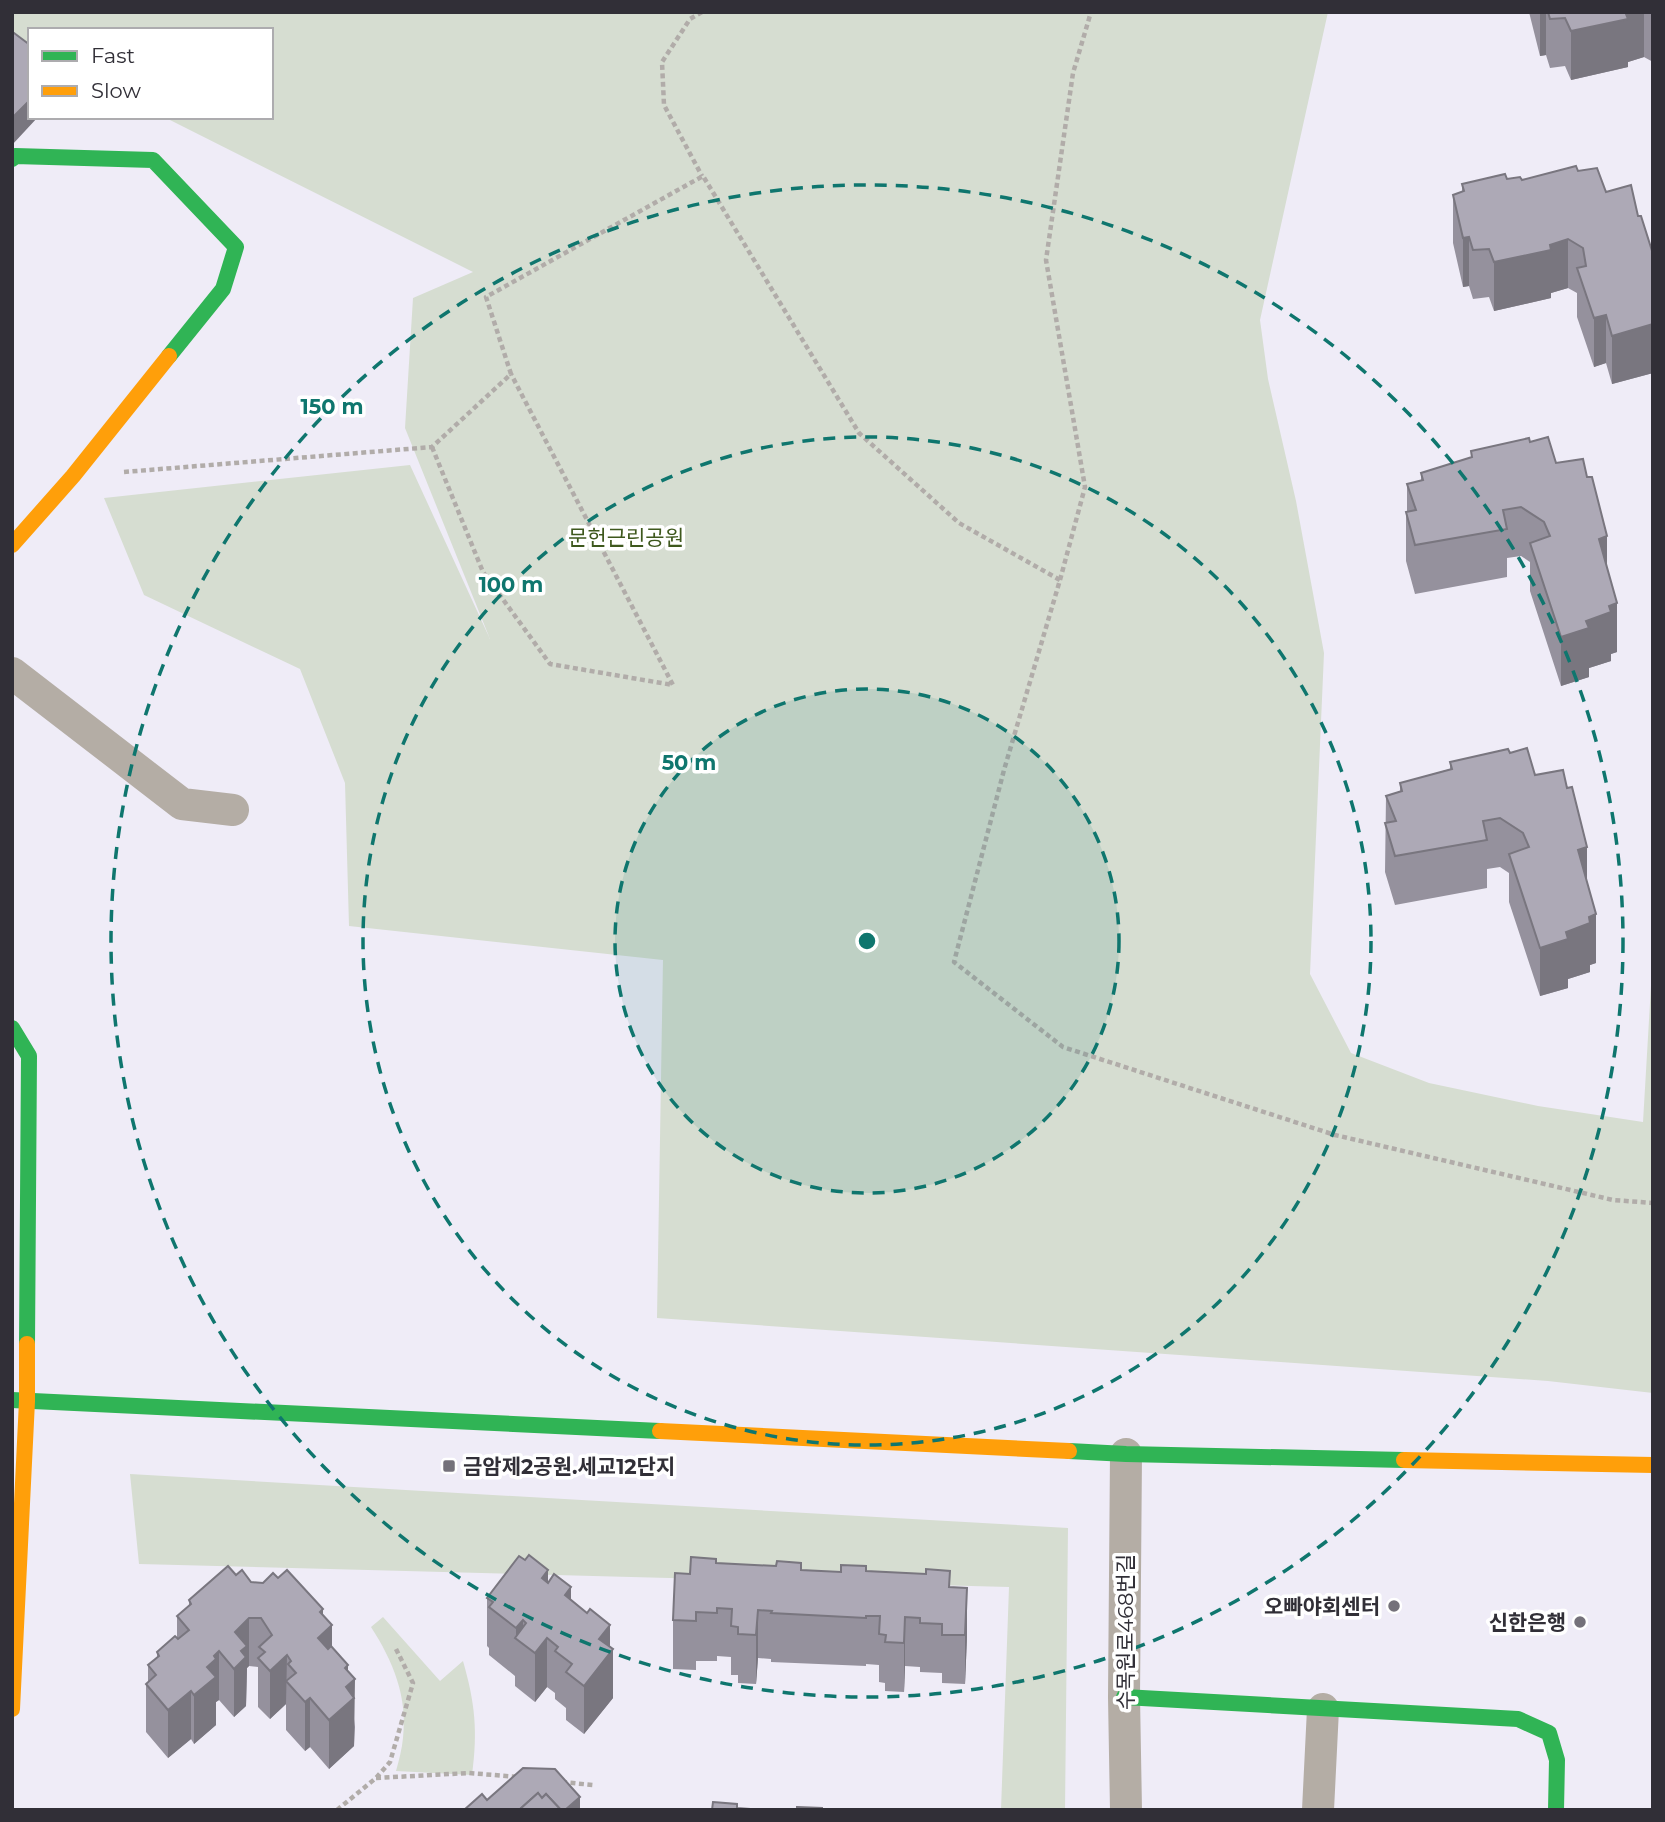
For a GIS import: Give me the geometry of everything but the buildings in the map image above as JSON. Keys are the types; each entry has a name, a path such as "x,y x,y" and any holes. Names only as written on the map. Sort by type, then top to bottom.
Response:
{"street":[{"path":"12,159 15,156 153,160 236,247 223,289 73,476 14,539"},
{"path":"12,673 182,804 233,810"},
{"path":"12,1028 29,1056 12,1709"},
{"path":"20,1400 1126,1454 1653,1465"},
{"name":"수목원로468번길","path":"1126,1454 1126,1810"},
{"path":"1124,1697 1518,1719 1549,1732 1556,1760 1556,1810"},
{"path":"1318,1810 1323,1709"}],"path":[{"path":"702,12 690,19 662,62 664,105 703,176 859,433 960,523 1060,580"},
{"path":"1091,12 1073,73 1046,260 1085,487 1004,770 954,962 1063,1047 1335,1135 1613,1200 1653,1203"},
{"path":"432,447 483,572 550,664 673,685 511,374 486,297 703,176"},
{"path":"73,476 432,447 511,374"},
{"path":"337,1810 376,1779 390,1762 413,1683 395,1647"},
{"path":"376,1779 469,1773 524,1778"},
{"path":"551,1781 593,1785"}],"green space":[{"name":"문헌근린공원","path":"12,12 1328,12 1260,320 1268,379 1296,501 1324,653 1310,974 1351,1053 1429,1083 1538,1106 1643,1122 1653,952 1653,1393 1548,1381 657,1318 663,960 349,926 345,783 300,669 144,595 104,498 410,465 490,639 405,428 413,298 473,272 168,119 273,119 273,28 28,28 28,59 12,59"},
{"path":"130,1474 1068,1528 1065,1810 1001,1810 1009,1587 139,1564"},
{"path":"383,1617 440,1681 463,1661 474,1717 472,1775 396,1771 404,1723 401,1694 392,1666 371,1627"}],"traffic: fast":[{"path":"12,159 15,156 153,160 236,247 223,289 169,356"},
{"path":"12,1028 29,1056 27,1344"},
{"path":"12,1400 660,1431"},
{"path":"1069,1451 1404,1460"},
{"path":"1124,1697 1518,1719 1549,1733 1557,1760 1556,1810"}],"traffic: slow":[{"path":"12,545 73,476 169,356"},
{"path":"12,1709 27,1401 27,1344"},
{"path":"660,1431 1069,1451"},
{"path":"1404,1460 1653,1465"}],"place":[{"name":"금암제2공원.세교12단지","path":"449,1466"},
{"name":"오빠야회센터","path":"1394,1606"},
{"name":"신한은행","path":"1580,1622"}]}
